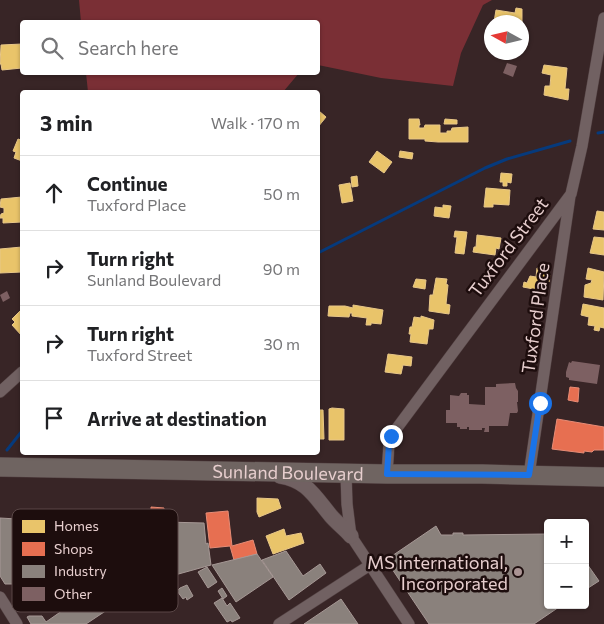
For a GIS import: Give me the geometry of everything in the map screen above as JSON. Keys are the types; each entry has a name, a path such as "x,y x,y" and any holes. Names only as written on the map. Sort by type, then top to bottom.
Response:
{"main road":[{"name":"Sunland Boulevard","path":"0,467 604,477"}],"street":[{"name":"Tuxford Street","path":"387,474 391,436 571,194 582,146 604,18"},
{"name":"Tuxford Place","path":"529,475 571,194"},
{"path":"0,390 20,374"},
{"path":"252,471 291,478 308,487 333,518 351,536 409,624"},
{"path":"346,474 351,536"},
{"path":"279,624 370,565"},
{"path":"0,597 17,624"}],"shaded area":[{"path":"79,0 492,0 483,5 461,53 453,86 381,78 320,65 320,20 81,20"},
{"path":"86,75 297,75 285,90 88,90"}],"building: Homes":[{"path":"516,8 522,9 522,15 495,15 496,10 515,13"},
{"path":"20,44 20,68 2,70 0,64 1,45"},
{"path":"544,65 567,68 565,89 569,89 568,100 544,95 545,86 550,86 551,75 542,73"},
{"path":"320,112 326,117 320,124"},
{"path":"409,119 419,119 419,128 424,128 425,125 440,125 440,133 447,133 452,128 468,127 468,142 438,142 425,141 425,139 409,139"},
{"path":"445,119 457,120 457,124 444,124"},
{"path":"18,139 20,140 20,160 14,158 16,152 13,151"},
{"path":"377,151 392,162 384,173 369,162"},
{"path":"400,151 413,153 412,159 399,157"},
{"path":"501,173 512,174 511,183 507,182 507,186 503,186 503,182 500,182"},
{"path":"357,176 358,186 352,187 351,177"},
{"path":"350,183 353,201 342,203 339,185"},
{"path":"486,188 510,190 509,205 493,204 493,207 484,207"},
{"path":"20,197 20,222 3,223 3,218 0,218 1,214 4,213 4,208 0,207 1,199"},
{"path":"443,205 451,206 449,218 434,216 435,207 443,208"},
{"path":"597,211 604,212 604,230 593,229"},
{"path":"455,231 467,232 464,254 455,253 457,237 454,237"},
{"path":"477,235 501,238 499,249 496,248 495,255 473,252 474,247 476,247"},
{"path":"594,237 604,238 604,255 590,253"},
{"path":"20,247 20,272 0,273 0,249"},
{"path":"537,268 547,270 547,275 550,275 549,282 545,281 544,291 523,287 524,282 527,283 530,276 536,277"},
{"path":"588,268 604,272 603,300 584,297 585,285 591,283 592,280 586,279"},
{"path":"436,278 447,279 446,304 450,305 449,314 429,311 430,295 433,295"},
{"path":"416,279 426,280 425,289 413,287"},
{"path":"583,304 604,308 604,328 600,327 599,331 594,330 595,326 588,325 589,317 581,315"},
{"path":"353,305 383,310 381,324 371,323 371,325 366,325 367,318 352,316 352,313 350,313 349,317 328,316 329,306 353,308"},
{"path":"20,311 20,334 12,325 15,322 12,319"},
{"path":"421,316 434,320 433,329 429,329 427,344 410,342 410,327 412,327 414,317 421,318"},
{"path":"388,354 412,357 411,366 403,365 401,374 385,372"},
{"path":"329,409 344,409 344,440 329,440"},
{"path":"320,410 323,410 324,439 320,439"},
{"path":"257,498 278,499 281,508 259,517"},
{"path":"284,529 286,536 301,533 304,543 273,554 266,536"}],"building: Shops":[{"path":"570,387 579,388 578,402 568,400"},
{"path":"557,419 604,427 604,450 584,451 584,453 552,449"},
{"path":"151,507 164,508 164,509 151,509"},
{"path":"228,511 232,546 253,540 257,554 234,560 230,546 210,548 206,513"}],"building: Industry":[{"path":"0,518 12,519 12,584 5,584 0,576"},
{"path":"178,522 204,523 211,565 178,574"},
{"path":"436,526 441,535 453,535 453,533 463,533 463,535 544,534 544,609 556,609 534,624 429,624 386,560"},
{"path":"286,551 303,576 320,564 326,573 289,600 262,560"},
{"path":"257,554 273,577 236,602 212,565"},
{"path":"207,567 217,582 208,588 198,572"},
{"path":"589,567 599,581 589,587"},
{"path":"187,585 193,596 187,600 186,597 183,599 178,592 180,588"},
{"path":"222,588 227,596 223,599 218,591"},
{"path":"222,598 227,606 230,603 240,618 227,622 214,603"},
{"path":"341,599 358,624 304,624"},
{"path":"60,612 104,612 86,624 31,624 27,617 42,616 46,622"}],"building: Other":[{"path":"507,63 517,66 513,77 503,73"},
{"path":"7,291 10,298 3,302 0,295"},
{"path":"572,361 600,365 597,384 569,380 566,377 566,372 569,362 571,363"},
{"path":"515,383 518,391 518,411 517,413 510,413 508,426 489,426 489,432 484,432 485,428 482,428 482,430 469,430 469,427 467,429 460,429 460,427 457,427 457,423 446,423 446,410 450,410 450,395 459,396 461,393 467,393 469,395 469,404 485,405 485,387 496,387 496,384"}],"waterway":[{"path":"598,133 604,132"},
{"path":"320,252 485,168 507,159 570,141"},
{"path":"7,450 20,434"}],"place":[{"name":"MS international, Incorporated","path":"518,572"}],"route":[{"path":"391,436 387,474 529,475 540,403"}]}
